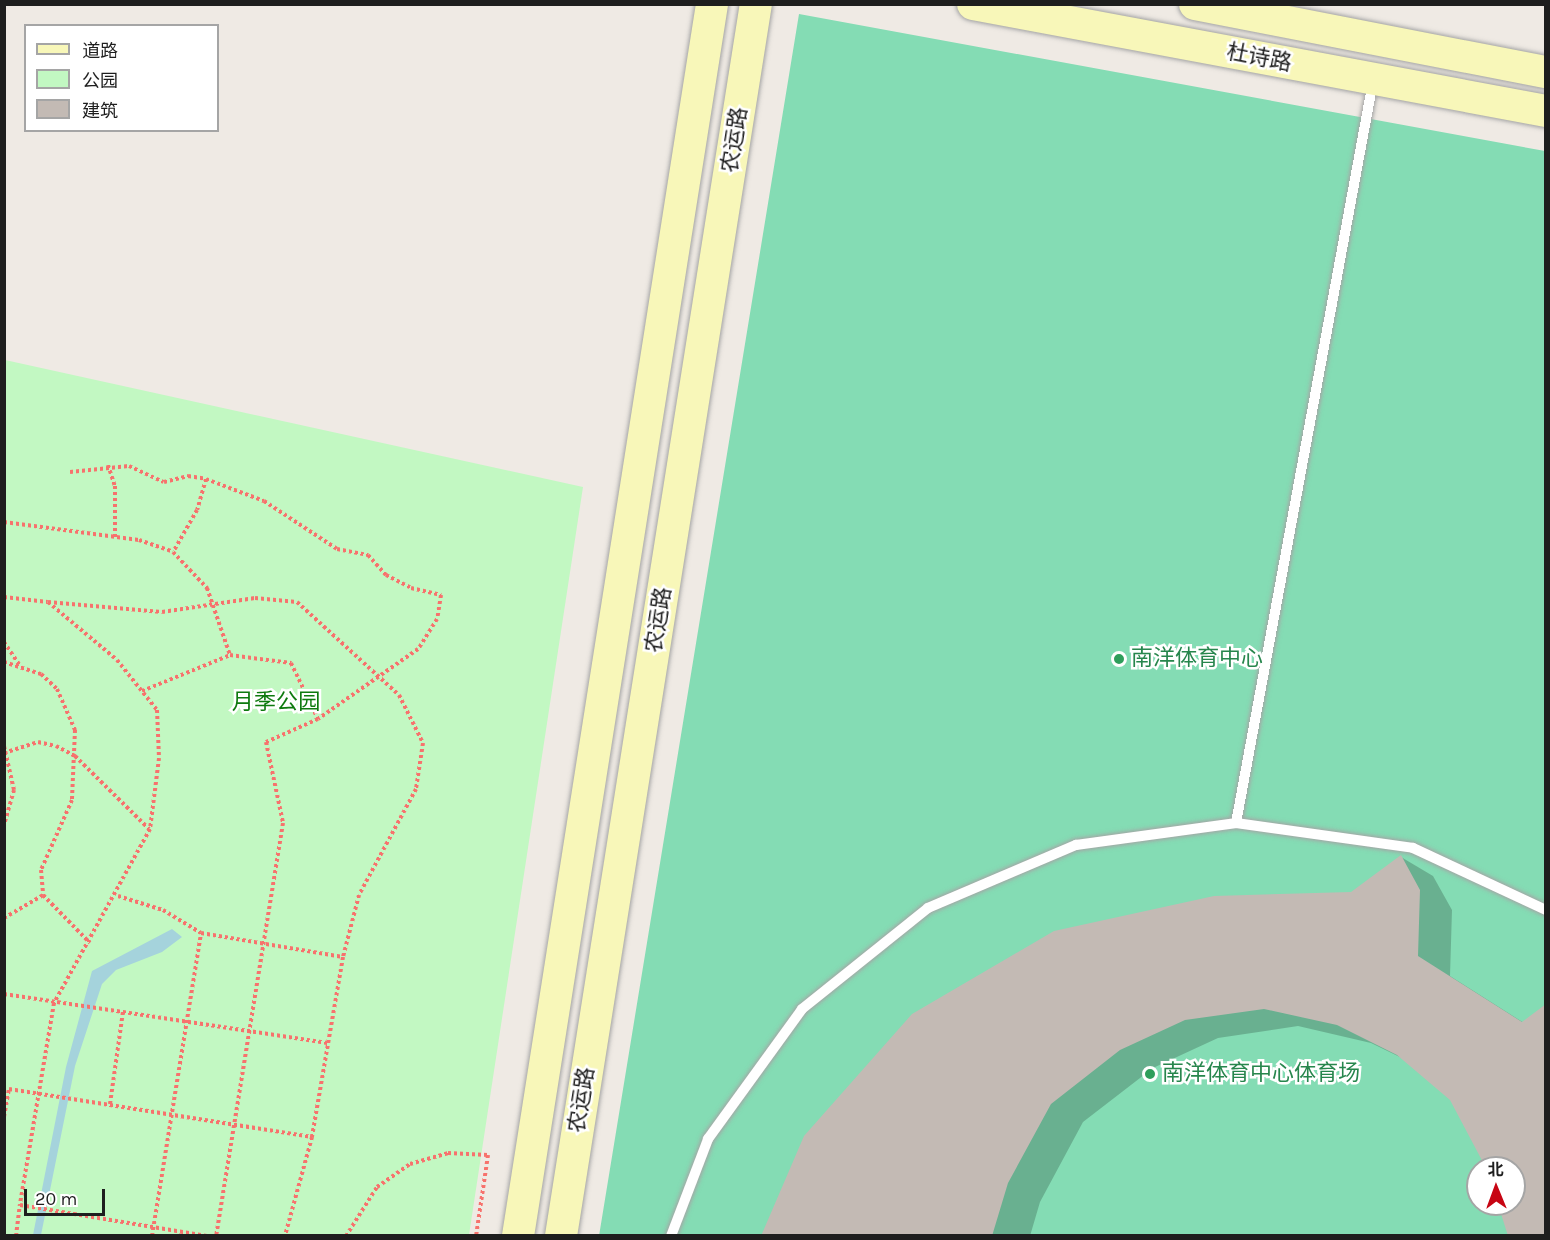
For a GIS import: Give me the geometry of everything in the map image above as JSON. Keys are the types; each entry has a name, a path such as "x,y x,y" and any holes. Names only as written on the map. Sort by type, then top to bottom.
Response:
{"main road":[{"name":"农运路","path":"518,1236 712,4"},
{"name":"农运路","path":"561,1236 756,4"},
{"name":"杜诗路","path":"973,4 1545,111"},
{"name":"杜诗路","path":"1195,4 1545,72"}],"lane":[{"path":"1236,823 1374,79"},
{"path":"671,1236 708,1139 802,1008 928,908 1076,845 1236,823 1413,848 1545,910"}],"path":[{"path":"108,465 115,486 116,537"},
{"path":"70,472 108,465 129,466 164,482 188,476 206,479 264,501 338,549 368,555 386,574 411,588 441,595 438,620 418,650 382,678 318,719 266,742 283,823 216,1236"},
{"path":"173,552 197,510 206,479"},
{"path":"4,522 116,537 173,552 207,588 230,656"},
{"path":"4,597 162,612 255,598 297,602 399,695 423,743 416,789 359,895 343,957 312,1137 285,1236"},
{"path":"16,1236 54,1003 118,896 150,829 159,758 157,710 117,660 48,602"},
{"path":"4,642 19,664 57,688 75,730 72,800 41,870 43,895 90,943"},
{"path":"142,691 230,656 291,663 318,719"},
{"path":"4,662 19,664"},
{"path":"6,753 38,742 75,756 150,829"},
{"path":"4,746 14,790 4,825"},
{"path":"4,918 43,895"},
{"path":"118,896 163,910 201,933 343,957"},
{"path":"152,1236 201,933"},
{"path":"4,994 327,1043"},
{"path":"110,1104 123,1012"},
{"path":"4,1117 9,1089 312,1137"},
{"path":"346,1236 377,1187 410,1164 448,1153 488,1155 476,1236"},
{"path":"20,1205 208,1236"}],"green space":[{"name":"南洋体育中心","path":"799,14 1545,151 1545,1235 599,1236"},
{"name":"月季公园","path":"5,360 583,487 469,1235 5,1236"}],"water":[{"path":"172,929 182,937 162,952 116,970 102,984 75,1066 41,1235 33,1235 66,1067 92,971"}],"building":[{"path":"1401,855 1420,890 1418,956 1522,1022 1546,1004 1546,1236 1508,1236 1502,1216 1526,1216 1526,1156 1480,1156 1450,1100 1397,1055 1337,1025 1264,1009 1185,1020 1120,1050 1051,1104 1008,1183 992,1236 761,1236 804,1136 912,1014 1054,931 1214,896 1351,892"}],"place":[{"name":"南洋体育中心","path":"1119,659"},
{"name":"南洋体育中心体育场","path":"1150,1074"}]}
